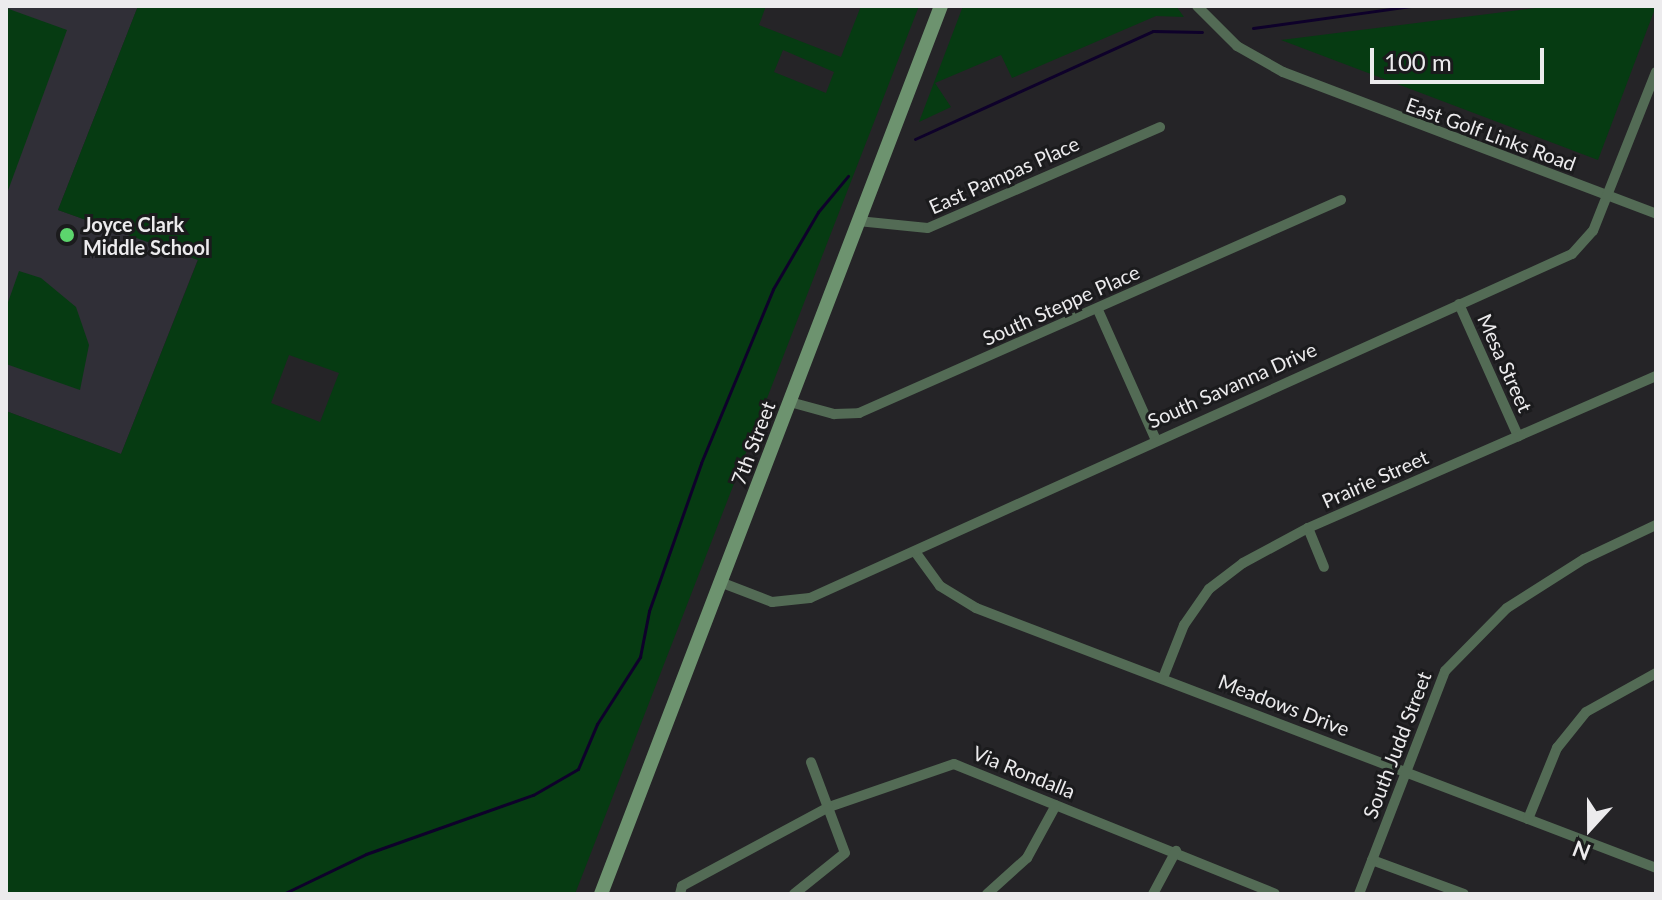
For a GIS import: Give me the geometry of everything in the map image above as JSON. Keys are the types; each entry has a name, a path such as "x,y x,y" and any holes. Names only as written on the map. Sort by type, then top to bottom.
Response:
{"main road":[{"name":"7th Street","path":"601,894 941,6"}],"street":[{"name":"East Golf Links Road","path":"1197,6 1237,46 1283,72 1656,214"},
{"name":"South Savanna Drive","path":"720,582 772,602 790,602 916,553 1155,438 1572,254 1593,231 1656,72"},
{"path":"1644,102 1656,106"},
{"name":"East Pampas Place","path":"858,221 928,228 1160,127"},
{"name":"South Steppe Place","path":"790,402 834,414 859,413 1341,200"},
{"name":"Mesa Street","path":"1459,304 1518,436"},
{"path":"1098,310 1155,438"},
{"name":"Prairie Street","path":"1163,678 1184,625 1209,589 1243,563 1308,528 1656,376"},
{"name":"South Judd Street","path":"1359,894 1445,671 1507,608 1584,559 1656,525"},
{"path":"1308,528 1324,567"},
{"name":"Meadows Drive","path":"916,553 940,586 976,608 1656,868"},
{"path":"1528,819 1557,748 1586,712 1652,675 1656,689"},
{"path":"794,894 845,853 811,762"},
{"name":"Via Rondalla","path":"680,894 682,886 829,807 954,764 1176,851 1275,894"},
{"path":"987,894 1027,858 1056,805"},
{"path":"1153,894 1176,851"},
{"path":"1372,860 1464,894"}],"shaded area":[{"name":"Joyce Clark Middle School","path":"6,6 138,6 58,210 198,259 121,454 6,411"}],"green space":[{"path":"138,6 766,6 759,25 841,57 861,6 919,6 575,894 6,894 6,411 121,454 198,260 58,210","holes":["783,50 834,72 826,93 774,72","289,355 339,373 320,422 271,403"]},
{"path":"963,6 1176,6 1184,17 1156,16 1012,78 1001,55 935,83 951,107 919,122"},
{"path":"1552,6 1656,6 1598,160 1281,40"},
{"path":"6,8 67,30 6,196"},
{"path":"19,271 41,278 76,307 89,345 80,390 6,364 6,308"}],"waterway":[{"path":"1253,28 1412,6"},
{"path":"915,139 1153,31 1202,32"},
{"path":"283,894 366,854 533,795 578,769 597,724 640,657 649,611 701,463 773,289 818,212 848,176"},
{"path":"135,894 143,894"}],"place":[{"name":"Joyce Clark Middle School","path":"67,235"}]}
